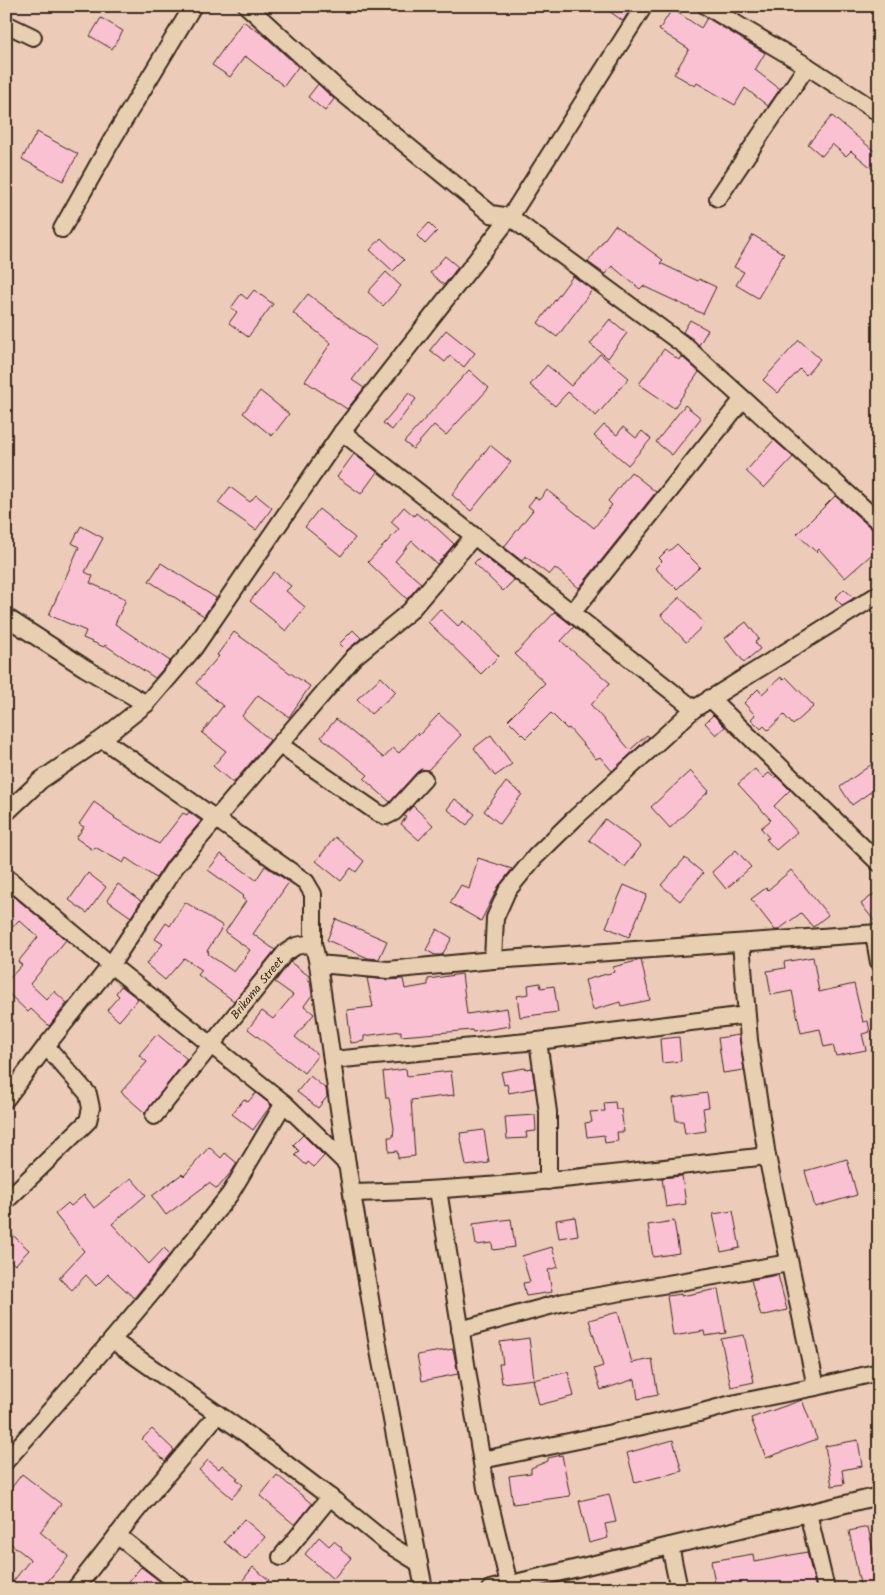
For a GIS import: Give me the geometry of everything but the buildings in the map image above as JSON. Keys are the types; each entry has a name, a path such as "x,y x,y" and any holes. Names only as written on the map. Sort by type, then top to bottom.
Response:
{"street":[{"path":"62,228 112,140 193,6"},
{"path":"247,6 339,90 491,214 510,217 685,346 879,522"},
{"path":"6,813 41,780 102,739 146,704 194,648 342,432 510,217 644,6"},
{"path":"706,6 807,66 879,113"},
{"path":"6,24 33,37"},
{"path":"718,198 807,66"},
{"path":"572,613 743,399"},
{"path":"342,432 694,709"},
{"path":"6,1099 111,965 176,867 354,657 410,611 474,536"},
{"path":"493,960 496,918 507,892 529,864 575,818 694,709 879,594"},
{"path":"6,617 85,668 146,704"},
{"path":"710,698 879,863"},
{"path":"102,739 306,882 313,894 313,943 318,964 347,1164 379,1351 424,1589"},
{"path":"280,745 378,813 386,816 394,812 424,779"},
{"path":"6,877 111,965 284,1103 347,1164"},
{"path":"318,964 388,970 493,960 876,933 879,963"},
{"name":"Brikama Street","path":"154,1116 285,954 296,946 313,943"},
{"path":"741,943 749,1040 767,1156 816,1387"},
{"path":"332,1060 538,1041 747,1016"},
{"path":"538,1041 548,1112 548,1181"},
{"path":"6,1201 88,1121 91,1108 88,1094 46,1046"},
{"path":"6,1461 154,1290 230,1194 284,1103"},
{"path":"352,1193 438,1190 548,1181 767,1156"},
{"path":"438,1190 486,1488 508,1584"},
{"path":"460,1330 564,1302 789,1264"},
{"path":"112,1340 218,1414 330,1497 388,1544 419,1563"},
{"path":"482,1460 612,1433 732,1404 879,1372"},
{"path":"75,1589 117,1535 218,1414"},
{"path":"490,1589 879,1496"},
{"path":"281,1557 330,1497"},
{"path":"808,1513 826,1589"},
{"path":"117,1535 185,1589"},
{"path":"670,1546 679,1589"}]}
